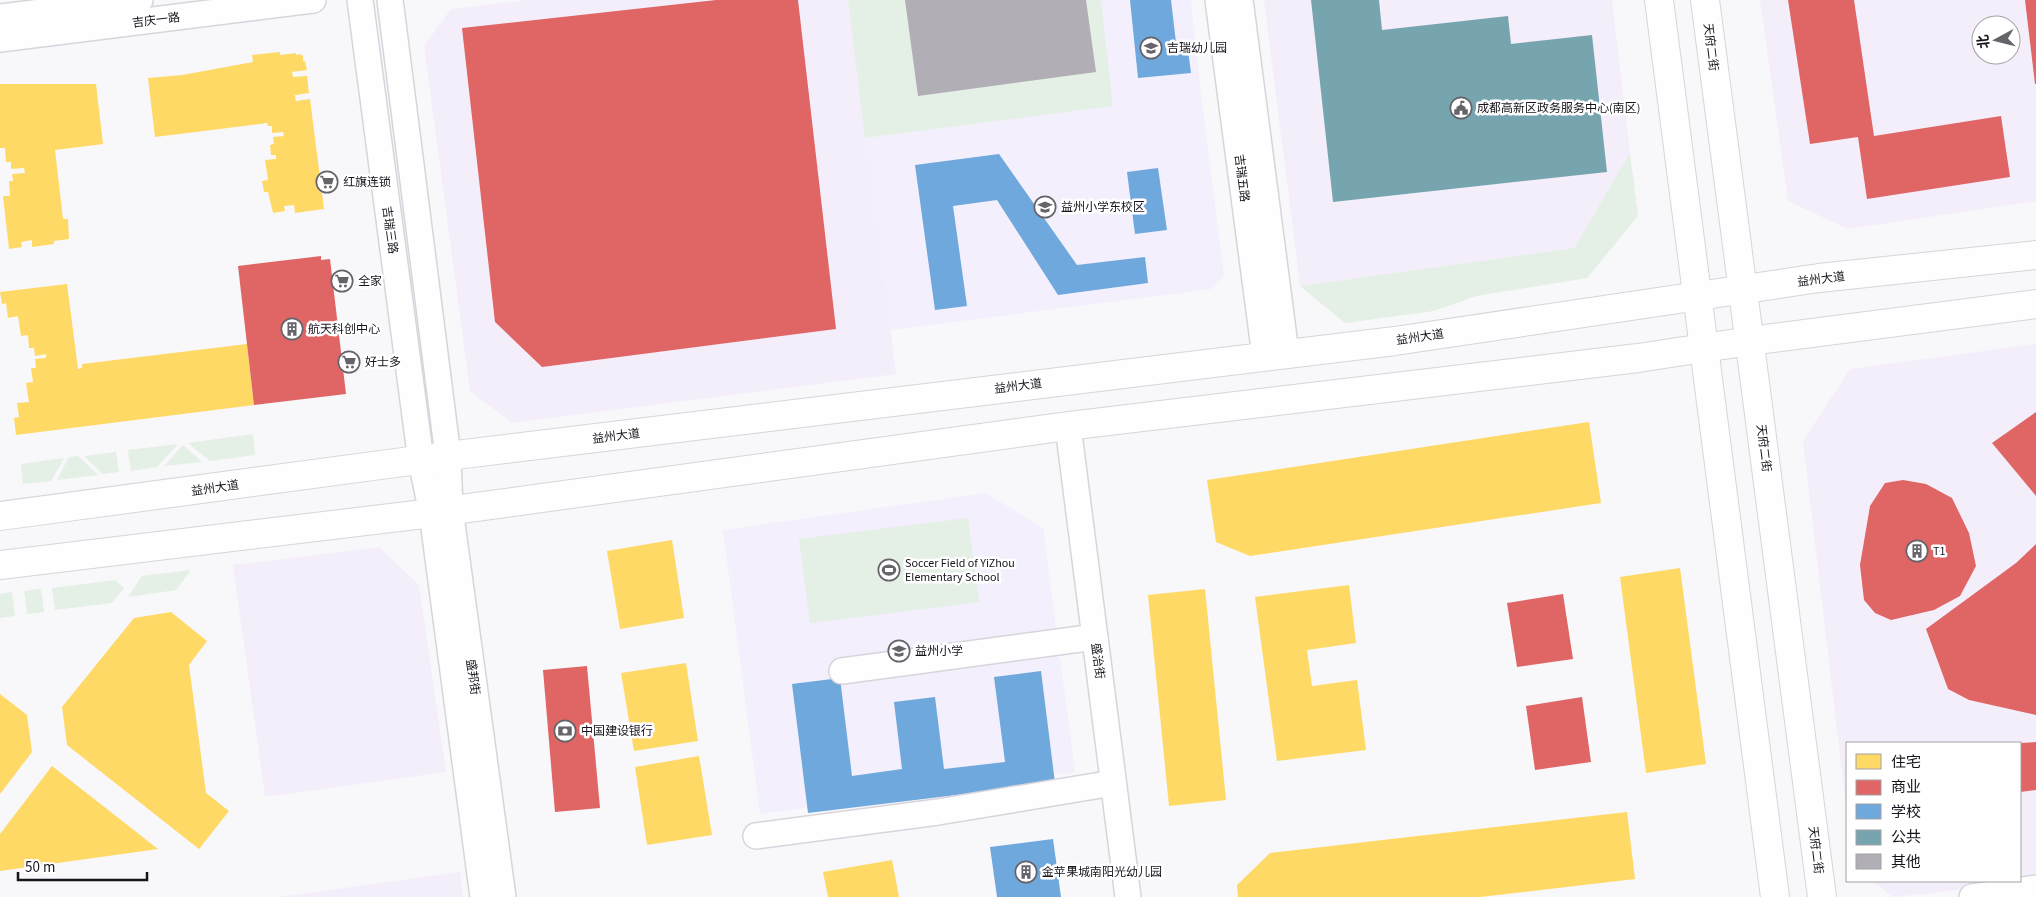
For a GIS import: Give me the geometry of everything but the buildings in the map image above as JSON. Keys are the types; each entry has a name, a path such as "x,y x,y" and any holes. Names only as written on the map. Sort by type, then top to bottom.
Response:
{"main road":[{"path":"1659,0 1775,897"},
{"name":"天府二街","path":"1705,0 1822,897"},
{"name":"益州大道","path":"0,516 448,456 1395,341 1819,278 2036,255"},
{"path":"0,565 441,511 1068,426 1638,358 1750,341 2036,304"}],"street":[{"name":"吉庆一路","path":"0,18 140,0"},
{"name":"吉庆一路","path":"0,39 313,0"},
{"name":"吉瑞三路","path":"360,0 421,461"},
{"path":"390,0 448,456"},
{"name":"吉瑞五路","path":"1218,0 1276,355"},
{"name":"吉瑞五路","path":"1240,0 1276,355"},
{"name":"盛治街","path":"1068,426 1128,897"},
{"name":"盛邦街","path":"448,456 441,511 483,897"},
{"name":"盛邦街","path":"421,461 441,511 502,897"},
{"path":"842,671 1095,637"},
{"path":"756,836 938,812 1113,783"},
{"path":"1972,897 2036,888"}],"shaded area":[{"path":"527,0 848,0 896,374 512,423 470,391 424,46 451,9"},
{"path":"848,0 1101,0 1113,106 865,138"},
{"name":"益州小学东校区","path":"1101,0 1191,0 1224,276 1211,289 890,330 865,138 1113,106"},
{"path":"1264,0 1612,0 1630,153 1574,248 1300,286"},
{"path":"1760,0 2036,0 2036,201 1848,229 1788,201"},
{"path":"1630,153 1638,216 1587,278 1476,296 1434,311 1345,323 1300,286 1574,248"},
{"path":"2036,344 2036,879 2021,881 2021,742 1846,742 1846,806 1803,441 1850,369"},
{"path":"253,434 255,455 210,461 188,443"},
{"path":"178,444 157,467 131,471 128,450"},
{"path":"183,445 202,462 164,466"},
{"path":"116,452 119,472 103,474 84,456"},
{"path":"78,456 98,475 57,480 69,457"},
{"path":"64,458 51,481 23,484 21,464"},
{"name":"益州小学","path":"986,493 1043,528 1075,772 760,814 723,530"},
{"name":"Soccer Field of YiZhou Elementary School","path":"968,518 979,602 810,623 799,539"},
{"path":"379,547 419,585 446,772 265,797 233,565"},
{"path":"191,570 176,590 128,597 142,576"},
{"path":"115,580 124,588 112,603 55,610 52,588"},
{"path":"41,589 44,612 27,614 24,591"},
{"path":"12,592 15,616 0,618 0,594"},
{"path":"460,872 463,897 279,897"},
{"path":"1873,882 2014,882 1933,893 1893,897"}],"place":[{"name":"吉瑞幼儿园","path":"1151,48"},
{"name":"成都高新区政务服务中心(南区)","path":"1461,108"},
{"name":"红旗连锁","path":"327,182"},
{"name":"益州小学东校区","path":"1045,207"},
{"name":"全家","path":"342,281"},
{"name":"航天科创中心","path":"292,329"},
{"name":"好士多","path":"349,362"},
{"name":"T1","path":"1917,551"},
{"name":"Soccer Field of YiZhou Elementary School","path":"889,570"},
{"name":"益州小学","path":"899,651"},
{"name":"中国建设银行","path":"565,731"},
{"name":"金苹果城南阳光幼儿园","path":"1026,872"}]}
